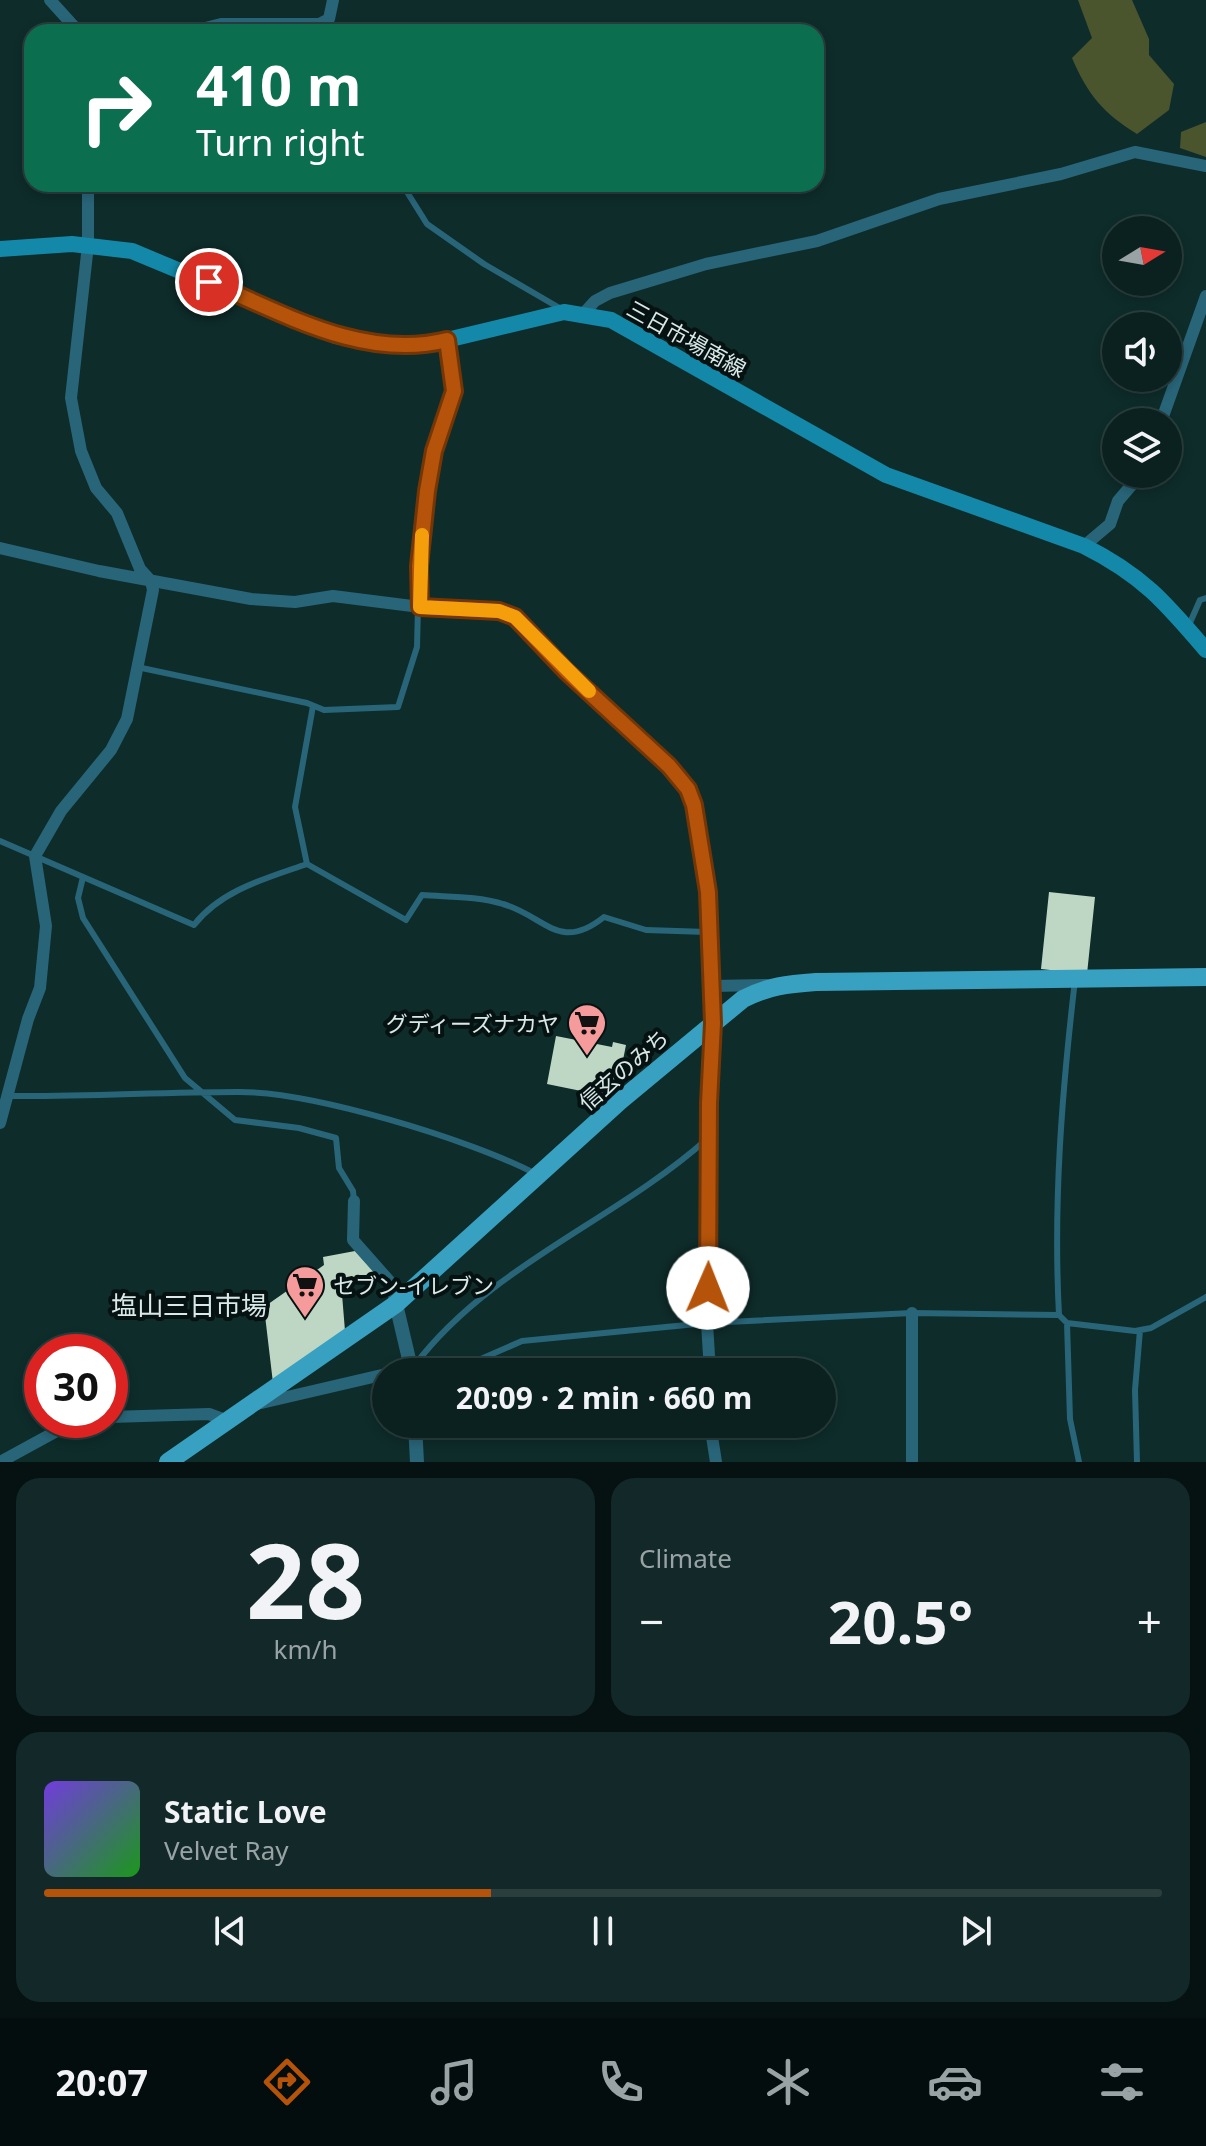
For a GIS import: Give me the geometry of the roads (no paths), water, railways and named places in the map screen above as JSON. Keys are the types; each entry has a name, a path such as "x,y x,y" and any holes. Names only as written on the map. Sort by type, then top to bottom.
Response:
{"main road":[{"name":"三日市場南線","path":"0,249 88,245 132,251 336,336 404,346 447,340 564,312 584,313 623,327 886,475 1084,546 1134,574 1159,594 1206,650"},
{"name":"信玄のみち","path":"168,1462 396,1304 541,1177 620,1101 743,999 774,984 1206,977"}],"street":[{"path":"50,0 72,24"},
{"path":"327,24 333,0"},
{"path":"584,313 595,301 610,293 692,268 817,241 939,199 1061,174 1135,152 1206,166"},
{"path":"0,1123 2,1097 40,988 46,926 35,856 61,811 111,750 122,731 152,599 151,581 140,569 117,513 96,488 81,451 73,417 71,398 88,245 88,192"},
{"path":"1166,408 1206,296"},
{"path":"1084,546 1110,524 1118,501 1129,488"},
{"path":"0,548 251,599 295,602 333,596 420,607 499,611 515,617 566,671 669,766 688,789 694,805 708,892 707,932 713,1023 709,1138 709,1358"},
{"path":"712,986 774,984"},
{"path":"354,1201 353,1240 391,1283 409,1358"},
{"path":"912,1313 912,1462"},
{"path":"253,1404 372,1377"},
{"path":"128,1416 209,1414 228,1421"},
{"path":"0,1462 44,1438"},
{"path":"416,1438 417,1462"},
{"path":"712,1438 716,1462"}],"lane":[{"path":"407,192 427,224 484,264 564,312"},
{"path":"137,667 324,710 398,707 412,671 420,607 419,566 434,451 454,391 447,340"},
{"path":"1188,629 1200,600 1206,598"},
{"path":"313,706 295,807 307,864 406,920 422,895 507,904 533,921 570,934 588,930 604,917 646,930 707,932"},
{"path":"0,841 194,925 207,909 252,884 307,864"},
{"path":"83,877 78,898 83,918 185,1078 235,1120 299,1128 336,1138 339,1168 353,1191 354,1201"},
{"path":"1075,978 1058,1142 1054,1231 1059,1315 1067,1323 1140,1330 1151,1328 1206,1297"},
{"path":"2,1097 208,1095 237,1091 313,1102 413,1128 507,1159 541,1177"},
{"path":"420,1358 475,1302 672,1170 709,1138"},
{"path":"483,1358 522,1341 707,1323 912,1313 1059,1315"},
{"path":"1067,1323 1070,1419 1079,1462"},
{"path":"1137,1462 1135,1390 1140,1330"}],"place":[{"name":"グディーズナカヤ","path":"587,1057"},
{"name":"セブン-イレブン","path":"305,1319"}],"district":[{"name":"塩山三日市場","path":"189,1305"}]}
